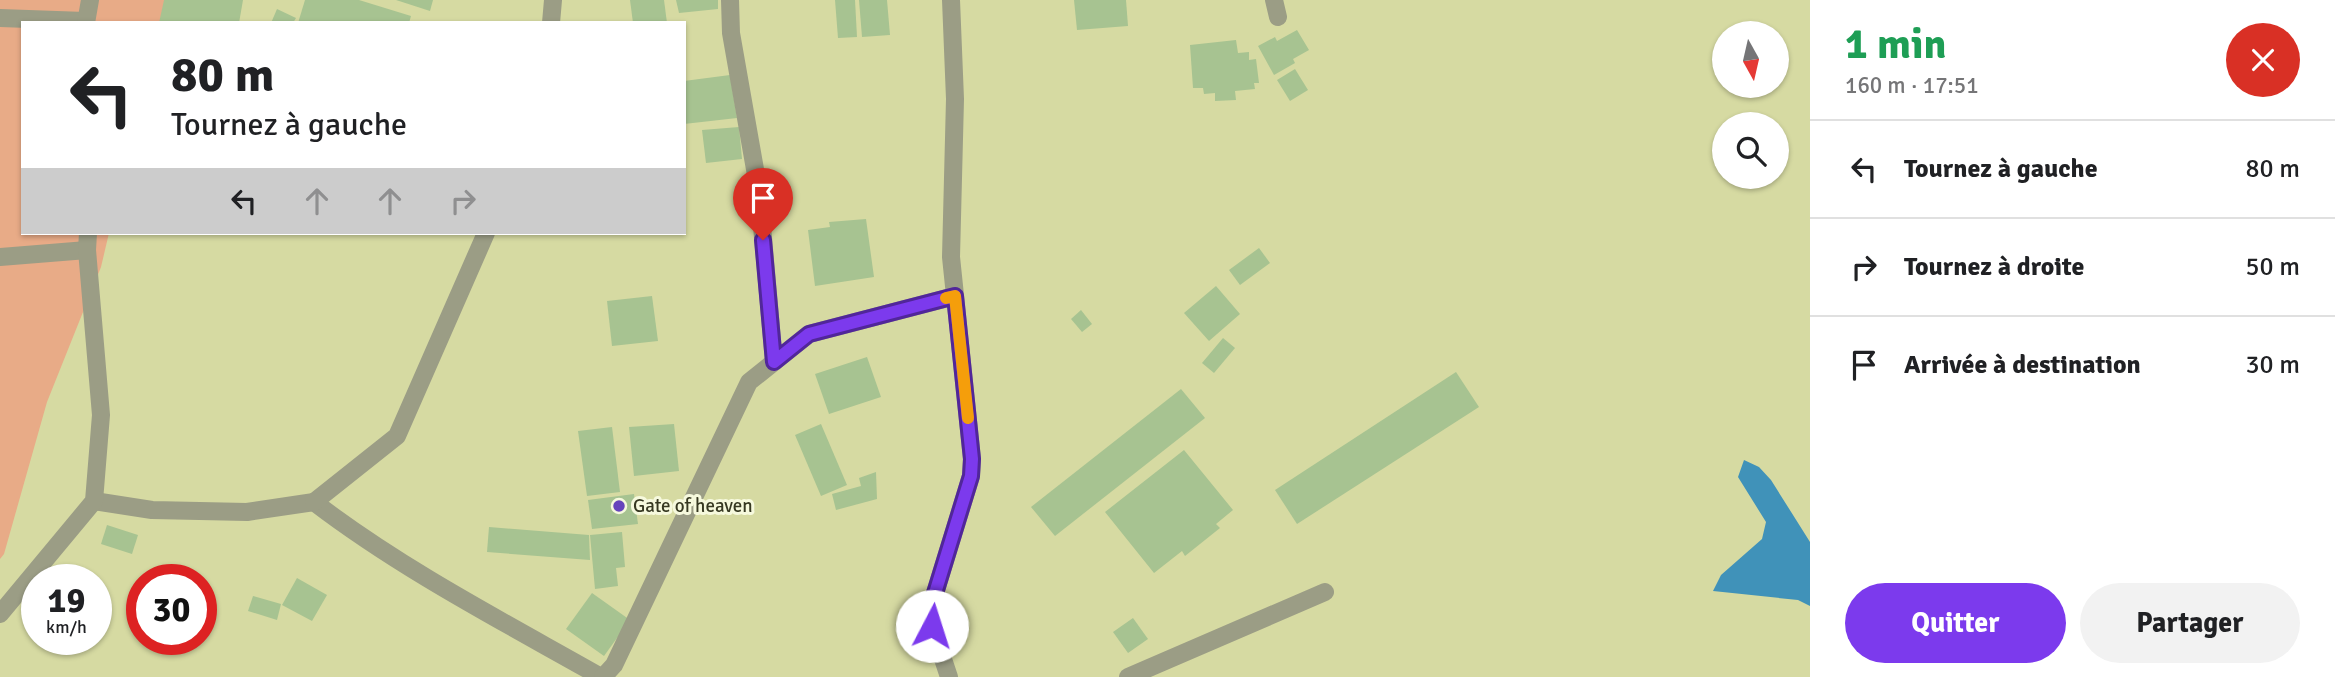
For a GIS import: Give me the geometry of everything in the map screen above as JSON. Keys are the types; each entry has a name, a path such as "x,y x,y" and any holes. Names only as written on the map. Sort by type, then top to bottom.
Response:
{"street":[{"path":"85,21 90,0"},
{"path":"551,21 553,0"},
{"path":"730,0 731,33 759,192 774,362"},
{"path":"949,677 932,626 932,603 971,476 972,459 951,257 955,99 951,0"},
{"path":"0,18 64,21"},
{"path":"94,501 152,510 247,512 314,502 397,436 485,235"},
{"path":"0,257 87,241 101,415 94,501 0,614"},
{"path":"314,502 355,533 428,579 602,677 614,665 749,383 809,334 955,296"},
{"path":"1128,677 1325,592"}],"shaded area":[{"path":"0,0 174,0 168,21 21,21 21,235 109,235 101,267 47,402 4,554 0,559"}],"water":[{"path":"1744,460 1759,467 1771,480 1810,542 1810,606 1798,600 1713,591 1721,575 1762,539 1766,522 1738,477"}],"building":[{"path":"164,0 243,0 239,21 159,21"},
{"path":"305,0 359,0 411,16 410,21 299,21"},
{"path":"396,0 433,0 430,11"},
{"path":"630,0 664,0 667,21 633,21"},
{"path":"676,0 718,0 718,9 679,13"},
{"path":"835,0 855,0 857,37 838,38"},
{"path":"859,0 887,0 890,35 862,37"},
{"path":"1074,0 1126,0 1128,26 1077,30"},
{"path":"277,9 296,18 294,21 272,21"},
{"path":"1297,30 1309,50 1293,59 1295,63 1274,75 1258,46 1275,37 1277,41"},
{"path":"1236,40 1238,53 1249,52 1249,60 1256,59 1259,83 1254,83 1255,89 1235,91 1236,100 1215,101 1215,93 1204,94 1203,88 1193,88 1190,45"},
{"path":"1295,69 1308,90 1290,101 1277,80"},
{"path":"730,75 737,118 686,124 686,81"},
{"path":"739,127 742,159 706,163 702,130"},
{"path":"866,219 874,277 815,286 808,230 830,227 829,222"},
{"path":"1259,248 1270,263 1240,285 1229,270"},
{"path":"1216,286 1240,314 1209,341 1184,313"},
{"path":"652,296 658,341 612,346 607,301"},
{"path":"1081,310 1092,324 1082,332 1071,319"},
{"path":"1223,338 1235,348 1214,373 1202,363"},
{"path":"867,357 881,397 829,414 815,374"},
{"path":"1456,372 1479,407 1297,524 1275,490"},
{"path":"1181,389 1205,418 1055,536 1031,507"},
{"path":"674,424 679,471 634,476 629,427"},
{"path":"821,424 847,485 821,496 795,435"},
{"path":"612,427 620,492 587,496 578,431"},
{"path":"1184,450 1233,510 1216,524 1220,528 1185,556 1182,551 1154,573 1105,512"},
{"path":"876,472 877,499 836,510 832,494 861,486 859,478"},
{"path":"634,494 638,524 592,529 588,500"},
{"path":"107,525 138,535 132,554 101,544"},
{"path":"489,527 589,535 590,560 487,552"},
{"path":"622,532 625,567 616,568 618,586 595,589 590,535"},
{"path":"297,578 327,595 312,621 282,605"},
{"path":"592,593 630,620 604,656 566,629"},
{"path":"253,596 281,604 277,620 248,611"},
{"path":"1133,618 1148,639 1128,653 1113,632"}],"slow traffic":[{"path":"946,298 955,296 968,418"}],"place":[{"name":"Gate of heaven","path":"619,506"}],"route":[{"path":"763,240 774,362 809,334 955,296 972,459 971,476 932,603 932,626"}]}
